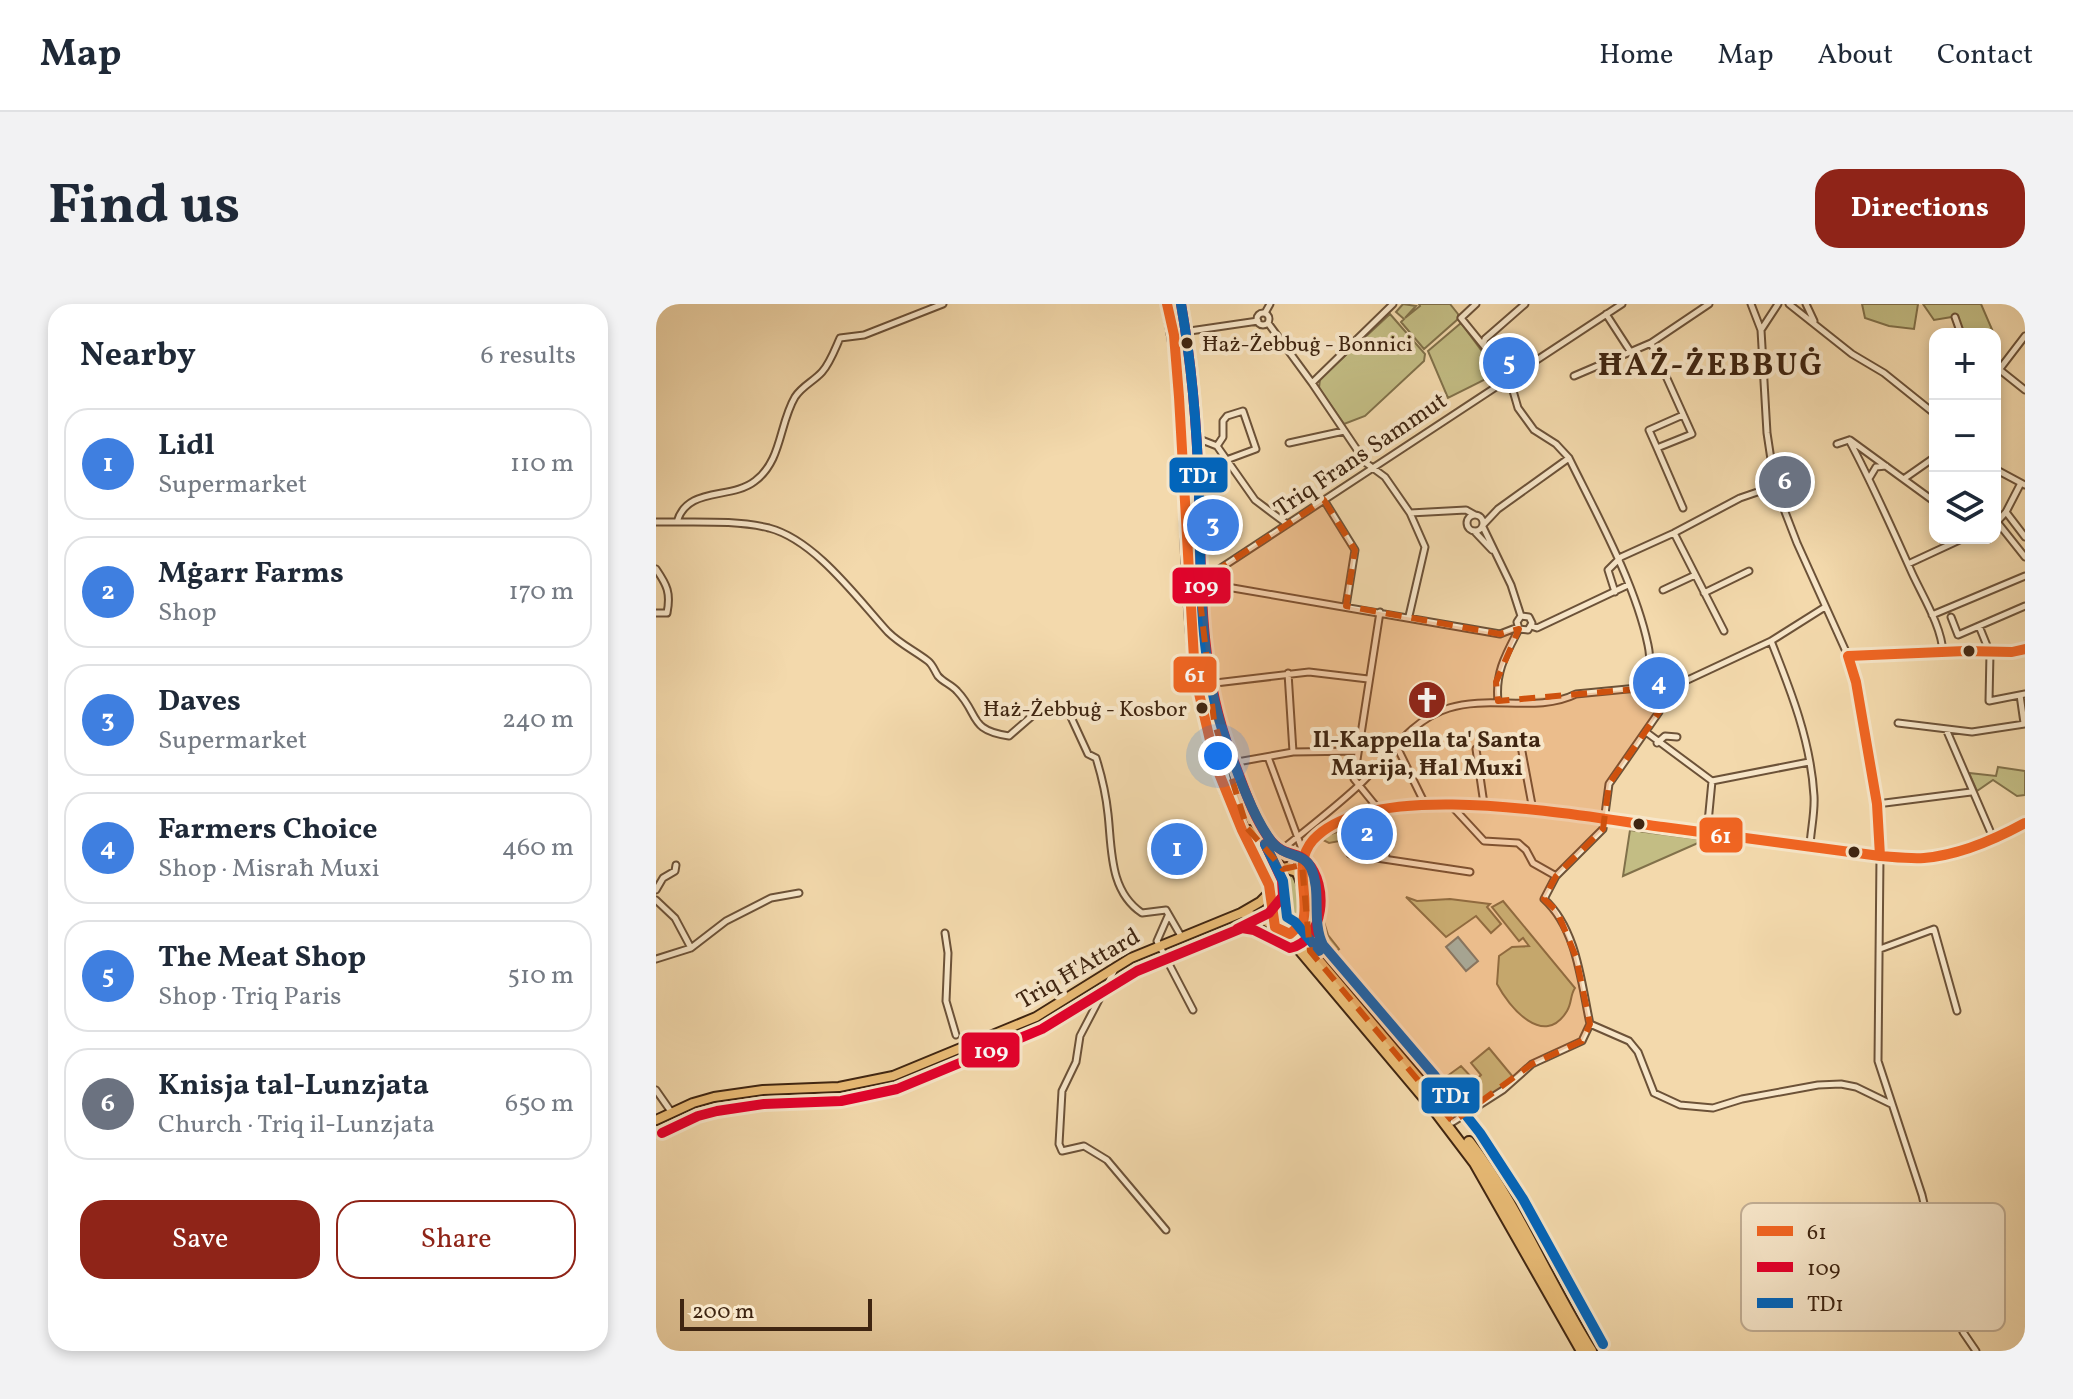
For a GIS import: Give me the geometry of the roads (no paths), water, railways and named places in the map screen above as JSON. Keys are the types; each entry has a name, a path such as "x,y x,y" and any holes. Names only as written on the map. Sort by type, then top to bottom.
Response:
{"highway":[{"path":"1167,304 1174,335 1179,397 1195,676 1208,729 1229,787 1247,828 1262,851 1285,869 1297,871 1303,882 1303,923 1310,951 1482,1160 1525,1230 1591,1351"},
{"path":"1208,729 1210,745 1226,792 1270,888 1271,913 1280,930 1434,1109 1475,1163 1582,1351"},
{"path":"1270,888 1285,869"},
{"path":"1280,930 1296,931 1303,923"}],"main road":[{"name":"Triq Ħ'Attard","path":"656,1120 714,1097 763,1090 839,1087 893,1076 1036,1017 1116,966 1159,945 1241,913 1260,902 1270,888"},
{"path":"1241,913 1259,917 1280,930"}],"street":[{"path":"677,522 691,502 710,494 747,487 762,475 772,461 794,398 824,370 840,338 864,335 943,304"},
{"path":"1178,304 1183,332 1207,684 1229,787"},
{"path":"1265,313 1270,304"},
{"path":"1476,304 1461,318 1509,377 1518,408 1534,430 1556,444 1569,458 1617,559 1648,645 1651,688"},
{"path":"1483,345 1485,339 1525,304"},
{"name":"Triq Frans Sammut","path":"1198,583 1622,304"},
{"path":"1574,376 1651,343 1709,304"},
{"path":"1751,304 1761,330 1767,433 1775,486 1848,656 1856,682 1877,804 1880,856 1878,1061 1924,1203"},
{"path":"1761,330 1778,304"},
{"path":"1789,304 1929,409"},
{"path":"1806,304 1815,324"},
{"path":"1312,383 1389,305"},
{"path":"1258,321 1259,314 1265,313"},
{"path":"1265,313 1269,317 1268,323 1366,463 1385,477 1410,513 1425,547 1409,616"},
{"path":"1606,314 1630,351"},
{"path":"1955,317 1959,328"},
{"path":"1183,332 1258,321"},
{"path":"1258,321 1262,325 1268,323"},
{"path":"2001,363 2025,336"},
{"path":"1651,343 1692,434 1657,448"},
{"path":"2001,371 2025,390"},
{"path":"1217,446 1223,437 1223,421 1227,416 1243,411 1256,449 1229,459"},
{"path":"1683,415 1649,430 1683,508"},
{"path":"1289,443 1344,431"},
{"path":"1189,435 1217,446 1255,500 1287,524"},
{"path":"1837,444 1849,440"},
{"path":"1849,440 1929,497"},
{"path":"1849,440 1932,615 1943,653"},
{"path":"1474,531 1498,509 1569,458"},
{"path":"1905,478 1929,461"},
{"path":"1869,477 1876,467 1887,466"},
{"path":"2001,472 2023,484 2001,518"},
{"path":"1774,476 1794,473 1797,487 1780,494"},
{"path":"1615,592 1608,570 1617,559 1740,498 1775,486"},
{"path":"1324,500 1355,550 1346,606"},
{"path":"1468,520 1498,509"},
{"path":"1410,513 1466,510 1477,515 1483,521 1511,585 1521,616"},
{"path":"1452,511 1468,520"},
{"path":"2006,512 2025,537"},
{"path":"1468,520 1468,526 1495,553"},
{"path":"656,522 729,522 769,528 788,537 811,552 842,581 890,633 931,663 940,678 962,696 974,719 987,732 1009,736 1032,716 1055,708 1070,715 1088,754 1096,758 1103,779 1110,854 1116,878 1137,909 1148,913 1166,910 1181,936"},
{"path":"2001,530 2025,557"},
{"path":"1674,533 1724,631"},
{"path":"1908,564 1951,544"},
{"path":"656,569 666,583 670,596 667,613 656,613"},
{"path":"1197,569 1227,587 1500,634 1518,628 1525,631 1531,626"},
{"path":"1704,593 1749,571"},
{"path":"1663,590 1695,575"},
{"path":"1932,615 2025,576"},
{"path":"1531,626 1537,628 1628,585"},
{"path":"1951,617 1958,635 2025,606"},
{"path":"1280,851 1359,786 1396,745 1426,719 1446,709 1498,701 1536,702 1566,699 1576,694 1660,687 1697,677 1771,641 1825,607"},
{"path":"1380,612 1354,779 1380,811 1386,858"},
{"path":"1521,616 1529,617 1531,626"},
{"path":"1498,701 1496,682 1521,616"},
{"path":"1898,723 1972,732 2024,723 2023,694 1989,701 1990,653 1979,626"},
{"path":"1771,641 1795,701 1809,762 1814,798 1810,845"},
{"path":"1848,656 1990,653 2025,649"},
{"path":"1207,684 1309,672 1368,679"},
{"path":"1288,673 1293,752"},
{"path":"1453,1122 1503,1090 1532,1064 1582,1041 1590,1024 1576,957 1557,911 1544,899 1556,876 1603,829 1609,784 1659,712 1660,687"},
{"path":"1946,729 1994,840"},
{"path":"1646,732 1712,781 1809,762"},
{"path":"1657,743 1665,736 1677,737"},
{"path":"1520,741 1533,810"},
{"path":"1396,745 1425,804"},
{"path":"1476,749 1484,804"},
{"path":"1226,764 1293,752 1358,751"},
{"path":"1268,757 1302,849"},
{"path":"1707,833 1712,781"},
{"path":"1877,804 1971,792"},
{"path":"1447,802 1484,841 1518,843 1533,863 1556,876"},
{"path":"1285,869 1302,849 1330,826 1380,811 1447,802 1533,810 1880,856 1924,858 1994,840 2025,823"},
{"path":"1303,882 1302,867 1311,843"},
{"path":"1350,854 1470,872"},
{"path":"656,890 663,878 675,871 676,865"},
{"path":"656,959 691,948 726,921 771,898 799,893"},
{"path":"656,900 675,918 691,948"},
{"path":"1168,916 1158,937 1159,945 1193,1010"},
{"path":"1880,949 1934,929 1957,1011"},
{"path":"945,933 948,953 946,1001 956,1035"},
{"path":"1116,966 1080,1036 1076,1062 1062,1091 1059,1144 1062,1151 1084,1146 1107,1160 1166,1230"},
{"path":"1590,1024 1629,1041 1638,1052 1654,1093 1680,1105 1713,1108 1742,1099 1818,1085 1841,1084 1856,1087 1892,1105"},
{"path":"656,1090 672,1113"},
{"path":"1963,1331 1976,1351"}],"water":[{"path":"1458,937 1478,961 1466,971 1446,947"}],"place":[{"name":"Ħaż-Żebbuġ - Bonnici","path":"1187,343"},
{"name":"The Meat Shop","path":"1509,363"},
{"name":"Knisja tal-Lunzjata","path":"1785,482"},
{"name":"Daves","path":"1213,525"},
{"name":"Farmers Choice","path":"1659,683"},
{"name":"Il-Kappella ta' Santa Marija, Ħal Muxi","path":"1427,700"},
{"name":"Ħaż-Żebbuġ - Kosbor","path":"1202,708"},
{"name":"Mġarr Farms","path":"1367,834"},
{"name":"Lidl","path":"1177,849"}],"district":[{"name":"ĦAŻ-ŻEBBUĠ","path":"1711,364"}]}
